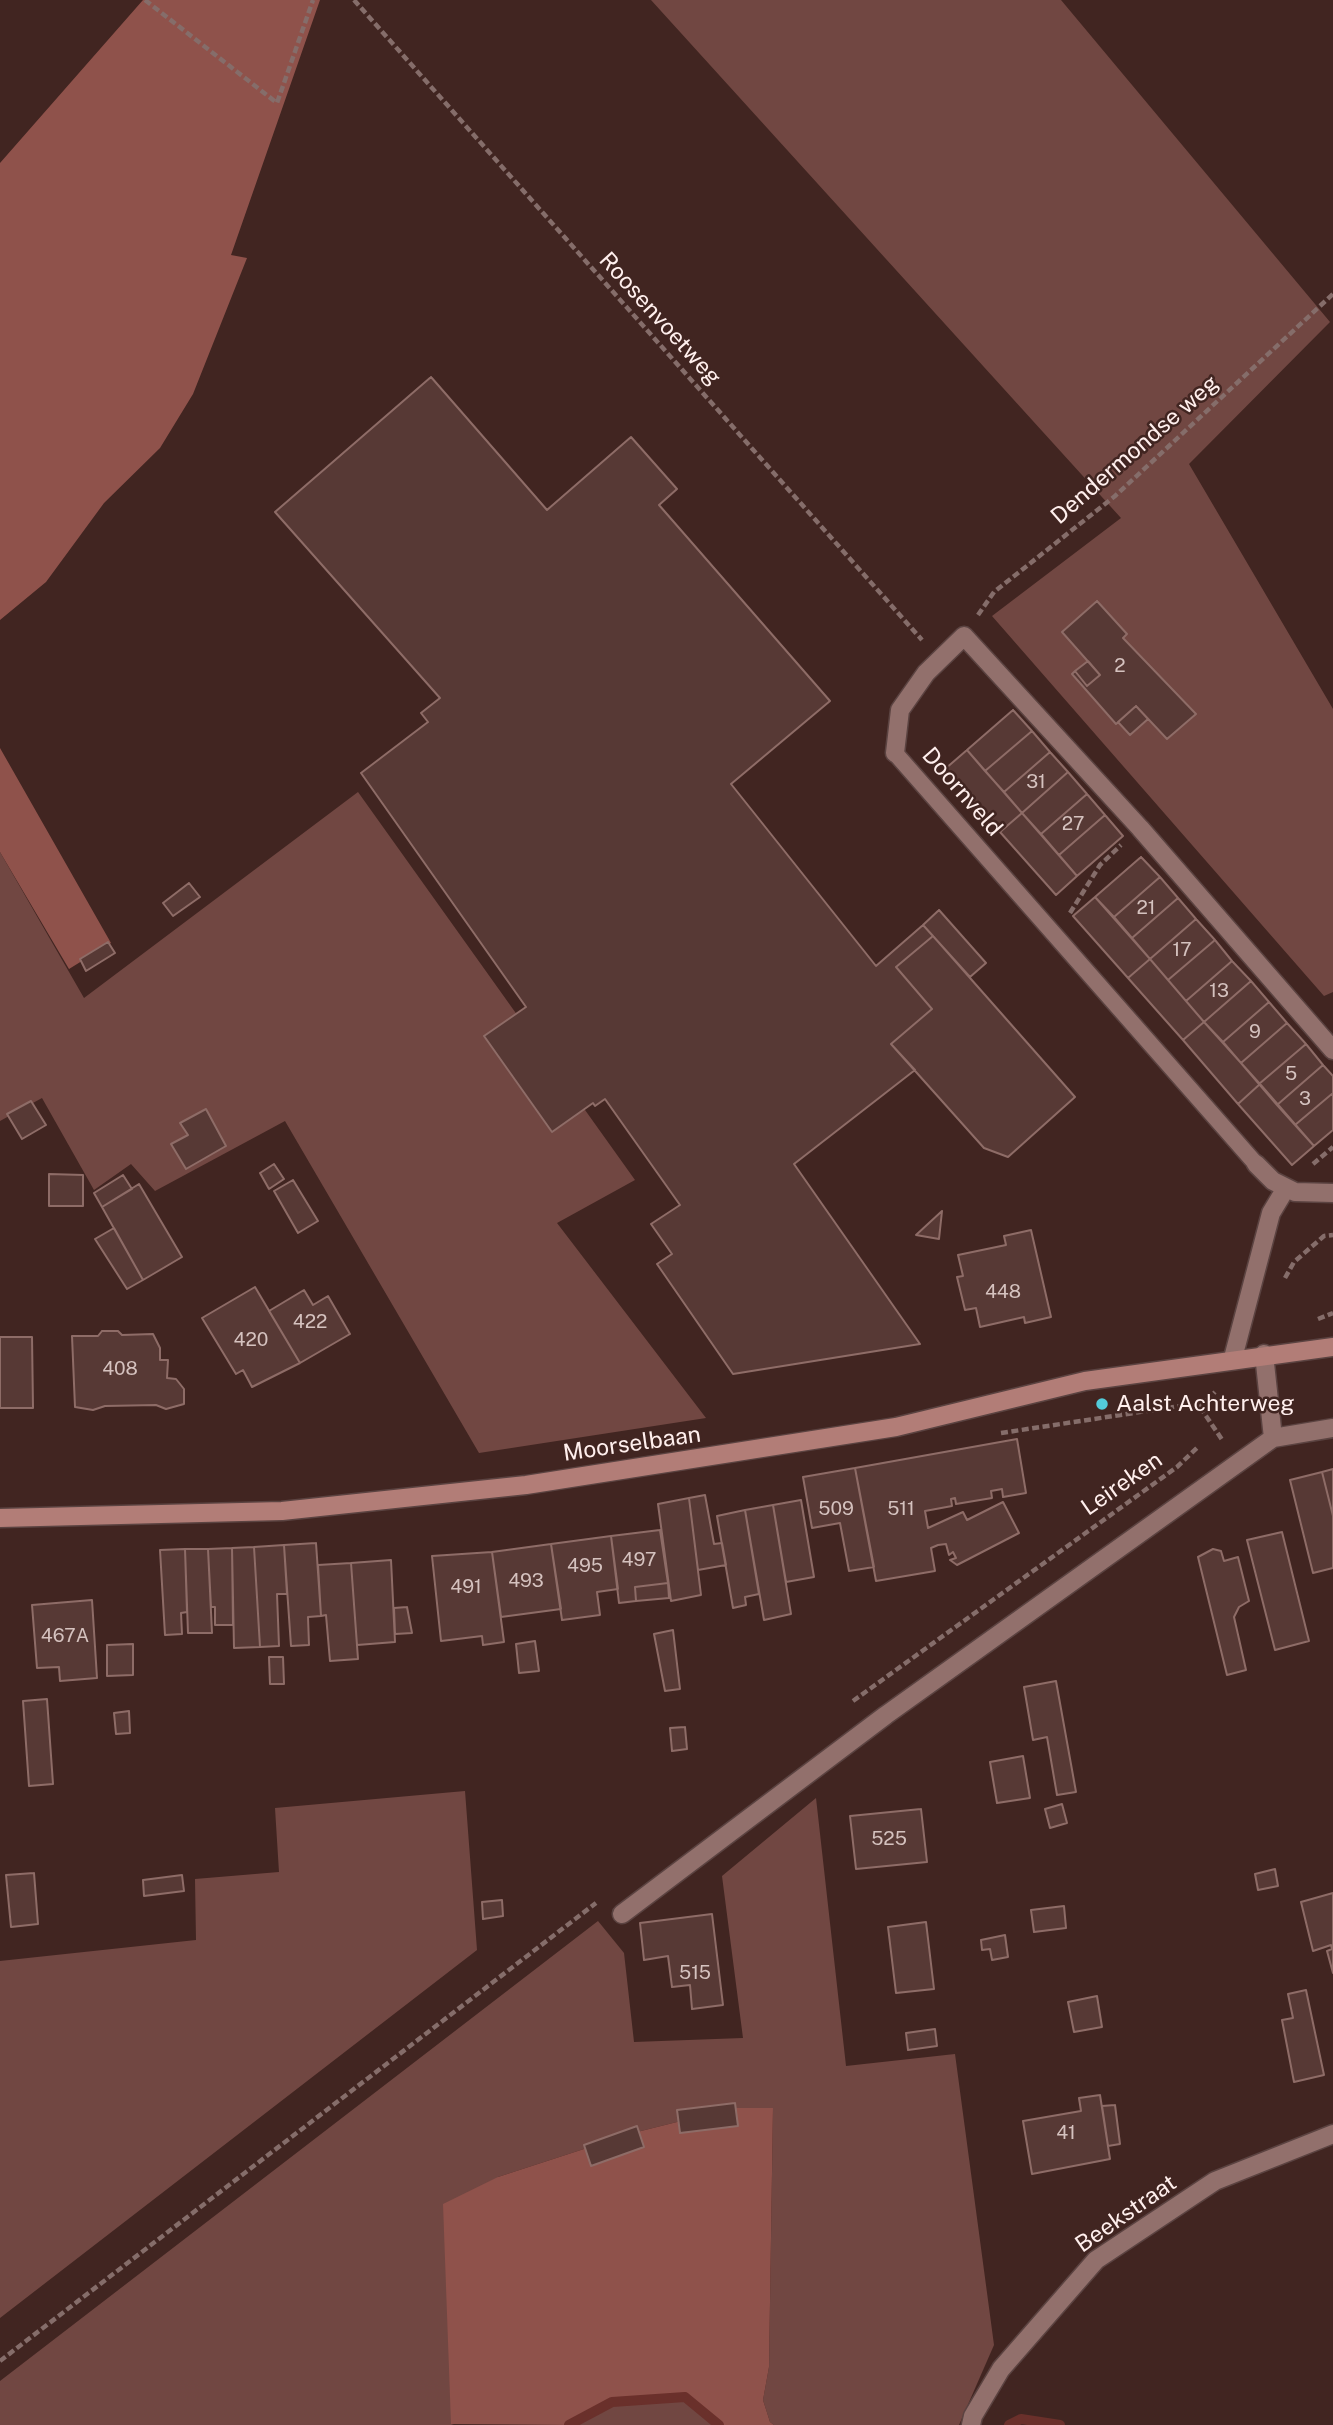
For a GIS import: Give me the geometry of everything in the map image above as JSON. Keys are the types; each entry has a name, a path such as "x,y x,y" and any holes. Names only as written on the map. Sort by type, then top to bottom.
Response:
{"main road":[{"name":"Moorselbaan","path":"0,1518 282,1511 526,1485 896,1427 1084,1381 1233,1358 1333,1347"}],"street":[{"name":"Doornveld","path":"895,753 900,710 926,673 941,662 964,636"},
{"path":"964,636 1140,828 1333,1050"},
{"name":"Doornveld","path":"1256,1164 1273,1181 1286,1188"},
{"path":"1233,1358 1271,1213 1286,1188 1295,1192 1333,1193"},
{"path":"1264,1354 1273,1438"},
{"path":"622,1914 886,1715 1273,1438 1333,1428"},
{"name":"Beekstraat","path":"972,2420 1001,2369 1096,2260 1215,2181 1333,2134"}],"lane":[{"name":"Doornveld","path":"895,753 1048,931 1256,1164"}],"path":[{"path":"145,0 277,103 313,0"},
{"name":"Roosenvoetweg","path":"354,0 941,662"},
{"name":"Dendermondse weg","path":"964,636 994,592 1115,496 1333,293"},
{"path":"1048,931 1072,912 1100,866 1140,828"},
{"path":"1283,1282 1294,1262 1324,1236 1333,1235"},
{"path":"1200,1407 1238,1464"},
{"name":"Leireken","path":"845,1707 1177,1467 1199,1446"},
{"path":"0,2361 607,1894"}],"shaded area":[{"path":"143,0 320,0 231,255 247,258 193,394 160,448 104,503 46,582 0,620 0,163"},
{"path":"651,0 1061,0 1330,322 1189,464 1333,709 1333,992 1324,996 992,616 1121,518"},
{"path":"0,748 111,943 69,969 0,852"},
{"path":"358,792 635,1180 557,1223 706,1418 479,1453 285,1121 155,1191 131,1164 94,1190 42,1098 0,1121 0,852 84,998"},
{"path":"465,1791 477,1950 0,2318 0,1961 196,1940 195,1879 279,1872 275,1808"},
{"path":"816,1798 846,2066 955,2054 994,2345 959,2425 774,2425 770,2422 763,2400 769,2367 773,2109 733,2108 633,2133 498,2177 451,2424 454,2425 0,2425 0,2381 598,1921 624,1953 634,2042 743,2038 722,1876"},
{"path":"733,2108 773,2108 769,2367 763,2400 770,2422 774,2425 719,2425 685,2397 612,2402 569,2425 451,2424 443,2204 498,2177 633,2133"},
{"path":"685,2397 719,2425 569,2425 612,2402"}],"building":[{"path":"431,377 547,510 631,437 677,489 659,505 830,701 731,784 876,966 923,925 933,936 896,967 932,1009 891,1044 915,1070 794,1164 920,1344 733,1374 657,1264 672,1254 651,1224 680,1205 605,1099 595,1106 593,1103 552,1132 484,1036 526,1007 361,773 428,722 421,713 440,698 275,512"},
{"path":"1097,601 1127,634 1123,638 1196,714 1167,739 1136,706 1116,724 1072,674 1075,671 1087,686 1100,675 1062,632"},
{"path":"1088,661 1100,675 1087,686 1075,671"},
{"path":"1136,706 1148,719 1130,735 1118,722"},
{"path":"1013,710 1032,731 985,771 967,750"},
{"path":"1032,731 1050,752 1004,792 985,771"},
{"path":"967,750 1022,813 1000,832 945,769"},
{"path":"1050,752 1068,772 1022,813 1004,792"},
{"path":"1068,772 1087,794 1041,834 1022,813"},
{"path":"1087,794 1105,815 1059,855 1041,834"},
{"path":"1022,813 1077,876 1056,895 1000,832"},
{"path":"1105,815 1123,836 1077,876 1059,855"},
{"path":"1141,857 1160,877 1114,917 1095,897"},
{"path":"1160,877 1178,898 1132,938 1114,917"},
{"path":"189,883 200,897 173,916 163,903"},
{"path":"1095,897 1150,959 1128,978 1073,916"},
{"path":"1178,898 1196,919 1150,959 1132,938"},
{"path":"939,910 986,963 970,977 923,925"},
{"path":"1196,919 1215,940 1168,980 1150,959"},
{"path":"933,936 1075,1097 1008,1157 984,1148 891,1044 932,1009 896,967"},
{"path":"1215,940 1232,961 1186,1001 1168,980"},
{"path":"108,942 115,953 86,971 80,959"},
{"path":"1150,959 1204,1022 1183,1040 1128,978"},
{"path":"1232,961 1251,981 1204,1022 1186,1001"},
{"path":"1251,981 1269,1002 1223,1042 1204,1022"},
{"path":"1269,1002 1287,1023 1241,1063 1223,1042"},
{"path":"1204,1022 1260,1084 1238,1104 1183,1040"},
{"path":"1287,1023 1306,1044 1259,1084 1241,1063"},
{"path":"1306,1044 1323,1065 1277,1105 1259,1084"},
{"path":"1323,1065 1333,1076 1333,1093 1295,1125 1277,1105"},
{"path":"1260,1084 1314,1146 1292,1165 1238,1104"},
{"path":"1333,1093 1333,1130 1314,1146 1295,1125"},
{"path":"31,1101 46,1125 22,1139 7,1114"},
{"path":"206,1109 226,1146 186,1169 171,1144 188,1135 180,1123"},
{"path":"274,1164 284,1179 269,1189 260,1173"},
{"path":"49,1174 83,1175 83,1206 49,1206"},
{"path":"123,1175 132,1189 102,1207 94,1193"},
{"path":"293,1180 318,1221 298,1233 274,1191"},
{"path":"139,1184 182,1257 143,1280 102,1207"},
{"path":"942,1211 939,1239 916,1235"},
{"path":"114,1228 143,1280 127,1289 95,1239"},
{"path":"1031,1230 1051,1317 1025,1323 1024,1317 980,1327 976,1308 965,1310 957,1277 963,1276 958,1255 1006,1245 1004,1236"},
{"path":"255,1287 300,1363 252,1387 243,1370 236,1374 202,1318"},
{"path":"304,1290 313,1305 328,1296 350,1334 300,1363 269,1311"},
{"path":"102,1331 118,1331 122,1335 153,1334 160,1348 160,1360 168,1360 167,1378 176,1379 184,1389 184,1404 166,1409 156,1405 105,1406 93,1410 75,1407 72,1336 98,1336"},
{"path":"0,1337 32,1337 33,1408 0,1408"},
{"path":"1017,1439 1026,1493 1003,1497 1002,1489 991,1491 992,1498 956,1504 955,1498 951,1499 952,1506 925,1511 928,1528 963,1512 967,1520 1003,1502 1019,1533 957,1565 950,1560 956,1558 953,1552 949,1555 946,1544 938,1545 931,1548 935,1571 876,1581 855,1468"},
{"path":"855,1468 874,1567 849,1571 840,1523 812,1528 803,1477"},
{"path":"1333,1469 1333,1516 1322,1472"},
{"path":"1322,1472 1333,1516 1333,1568 1313,1573 1290,1480"},
{"path":"705,1495 714,1544 722,1543 726,1565 698,1570 689,1498"},
{"path":"689,1498 701,1595 671,1601 658,1504"},
{"path":"801,1500 814,1577 786,1582 773,1505"},
{"path":"773,1505 791,1614 764,1620 745,1510"},
{"path":"745,1510 759,1594 745,1597 746,1605 733,1608 717,1516"},
{"path":"660,1530 668,1583 635,1587 636,1601 619,1603 611,1536"},
{"path":"1282,1532 1309,1641 1275,1650 1247,1540"},
{"path":"611,1536 618,1589 597,1592 600,1615 562,1620 551,1544"},
{"path":"316,1543 321,1616 308,1617 309,1645 291,1646 284,1545"},
{"path":"551,1544 561,1609 501,1617 492,1552"},
{"path":"284,1545 287,1594 277,1594 279,1646 260,1647 254,1547"},
{"path":"254,1547 260,1647 234,1648 232,1548"},
{"path":"232,1548 233,1625 215,1625 215,1607 211,1607 208,1549"},
{"path":"185,1549 208,1549 212,1633 188,1633"},
{"path":"185,1549 187,1612 181,1613 182,1634 165,1635 160,1550"},
{"path":"1213,1549 1221,1551 1224,1561 1238,1557 1249,1601 1239,1607 1234,1617 1246,1670 1227,1675 1198,1557"},
{"path":"492,1552 504,1642 483,1645 482,1636 441,1641 432,1556"},
{"path":"391,1560 395,1642 357,1645 351,1563"},
{"path":"351,1563 358,1659 330,1661 326,1615 321,1616 318,1565"},
{"path":"668,1583 669,1598 636,1601 635,1587"},
{"path":"92,1600 97,1678 60,1681 59,1667 37,1668 32,1605"},
{"path":"407,1607 412,1633 395,1634 394,1608"},
{"path":"673,1630 680,1689 665,1691 654,1634"},
{"path":"535,1641 539,1671 519,1673 516,1644"},
{"path":"133,1644 133,1675 107,1676 107,1645"},
{"path":"269,1657 283,1657 284,1684 270,1684"},
{"path":"1056,1681 1076,1792 1057,1795 1047,1737 1033,1740 1024,1687"},
{"path":"47,1699 53,1784 29,1786 23,1701"},
{"path":"129,1711 130,1733 116,1734 114,1713"},
{"path":"685,1727 687,1749 672,1751 670,1728"},
{"path":"1023,1756 1030,1798 997,1803 990,1762"},
{"path":"1062,1804 1067,1823 1050,1828 1045,1809"},
{"path":"921,1809 927,1862 856,1869 850,1816"},
{"path":"1275,1869 1278,1886 1258,1890 1255,1874"},
{"path":"34,1873 38,1924 11,1927 6,1875"},
{"path":"182,1875 184,1891 144,1896 143,1880"},
{"path":"1333,1893 1333,1973 1327,1951 1332,1949 1331,1945 1313,1951 1301,1902"},
{"path":"502,1900 503,1916 483,1919 482,1902"},
{"path":"1064,1906 1066,1928 1034,1932 1031,1910"},
{"path":"712,1914 723,2005 692,2009 690,1985 672,1987 668,1956 644,1960 640,1923"},
{"path":"926,1922 934,1989 896,1993 888,1927"},
{"path":"1005,1935 1008,1957 992,1960 990,1949 982,1950 981,1940"},
{"path":"1306,1990 1324,2075 1294,2082 1282,2020 1293,2018 1288,1994"},
{"path":"1097,1996 1102,2027 1074,2032 1068,2002"},
{"path":"935,2029 937,2046 908,2050 906,2033"},
{"path":"1100,2095 1110,2159 1032,2174 1023,2121 1081,2111 1079,2098"},
{"path":"735,2103 738,2126 680,2133 677,2110"},
{"path":"1115,2105 1120,2144 1108,2146 1102,2106"},
{"path":"637,2126 644,2147 591,2166 584,2145"}],"waterway":[{"path":"569,2425 612,2402 685,2397 719,2425"},
{"path":"1009,2425 1021,2419 1060,2425"}],"place":[{"name":"Aalst Achterweg","path":"1102,1404"}]}
